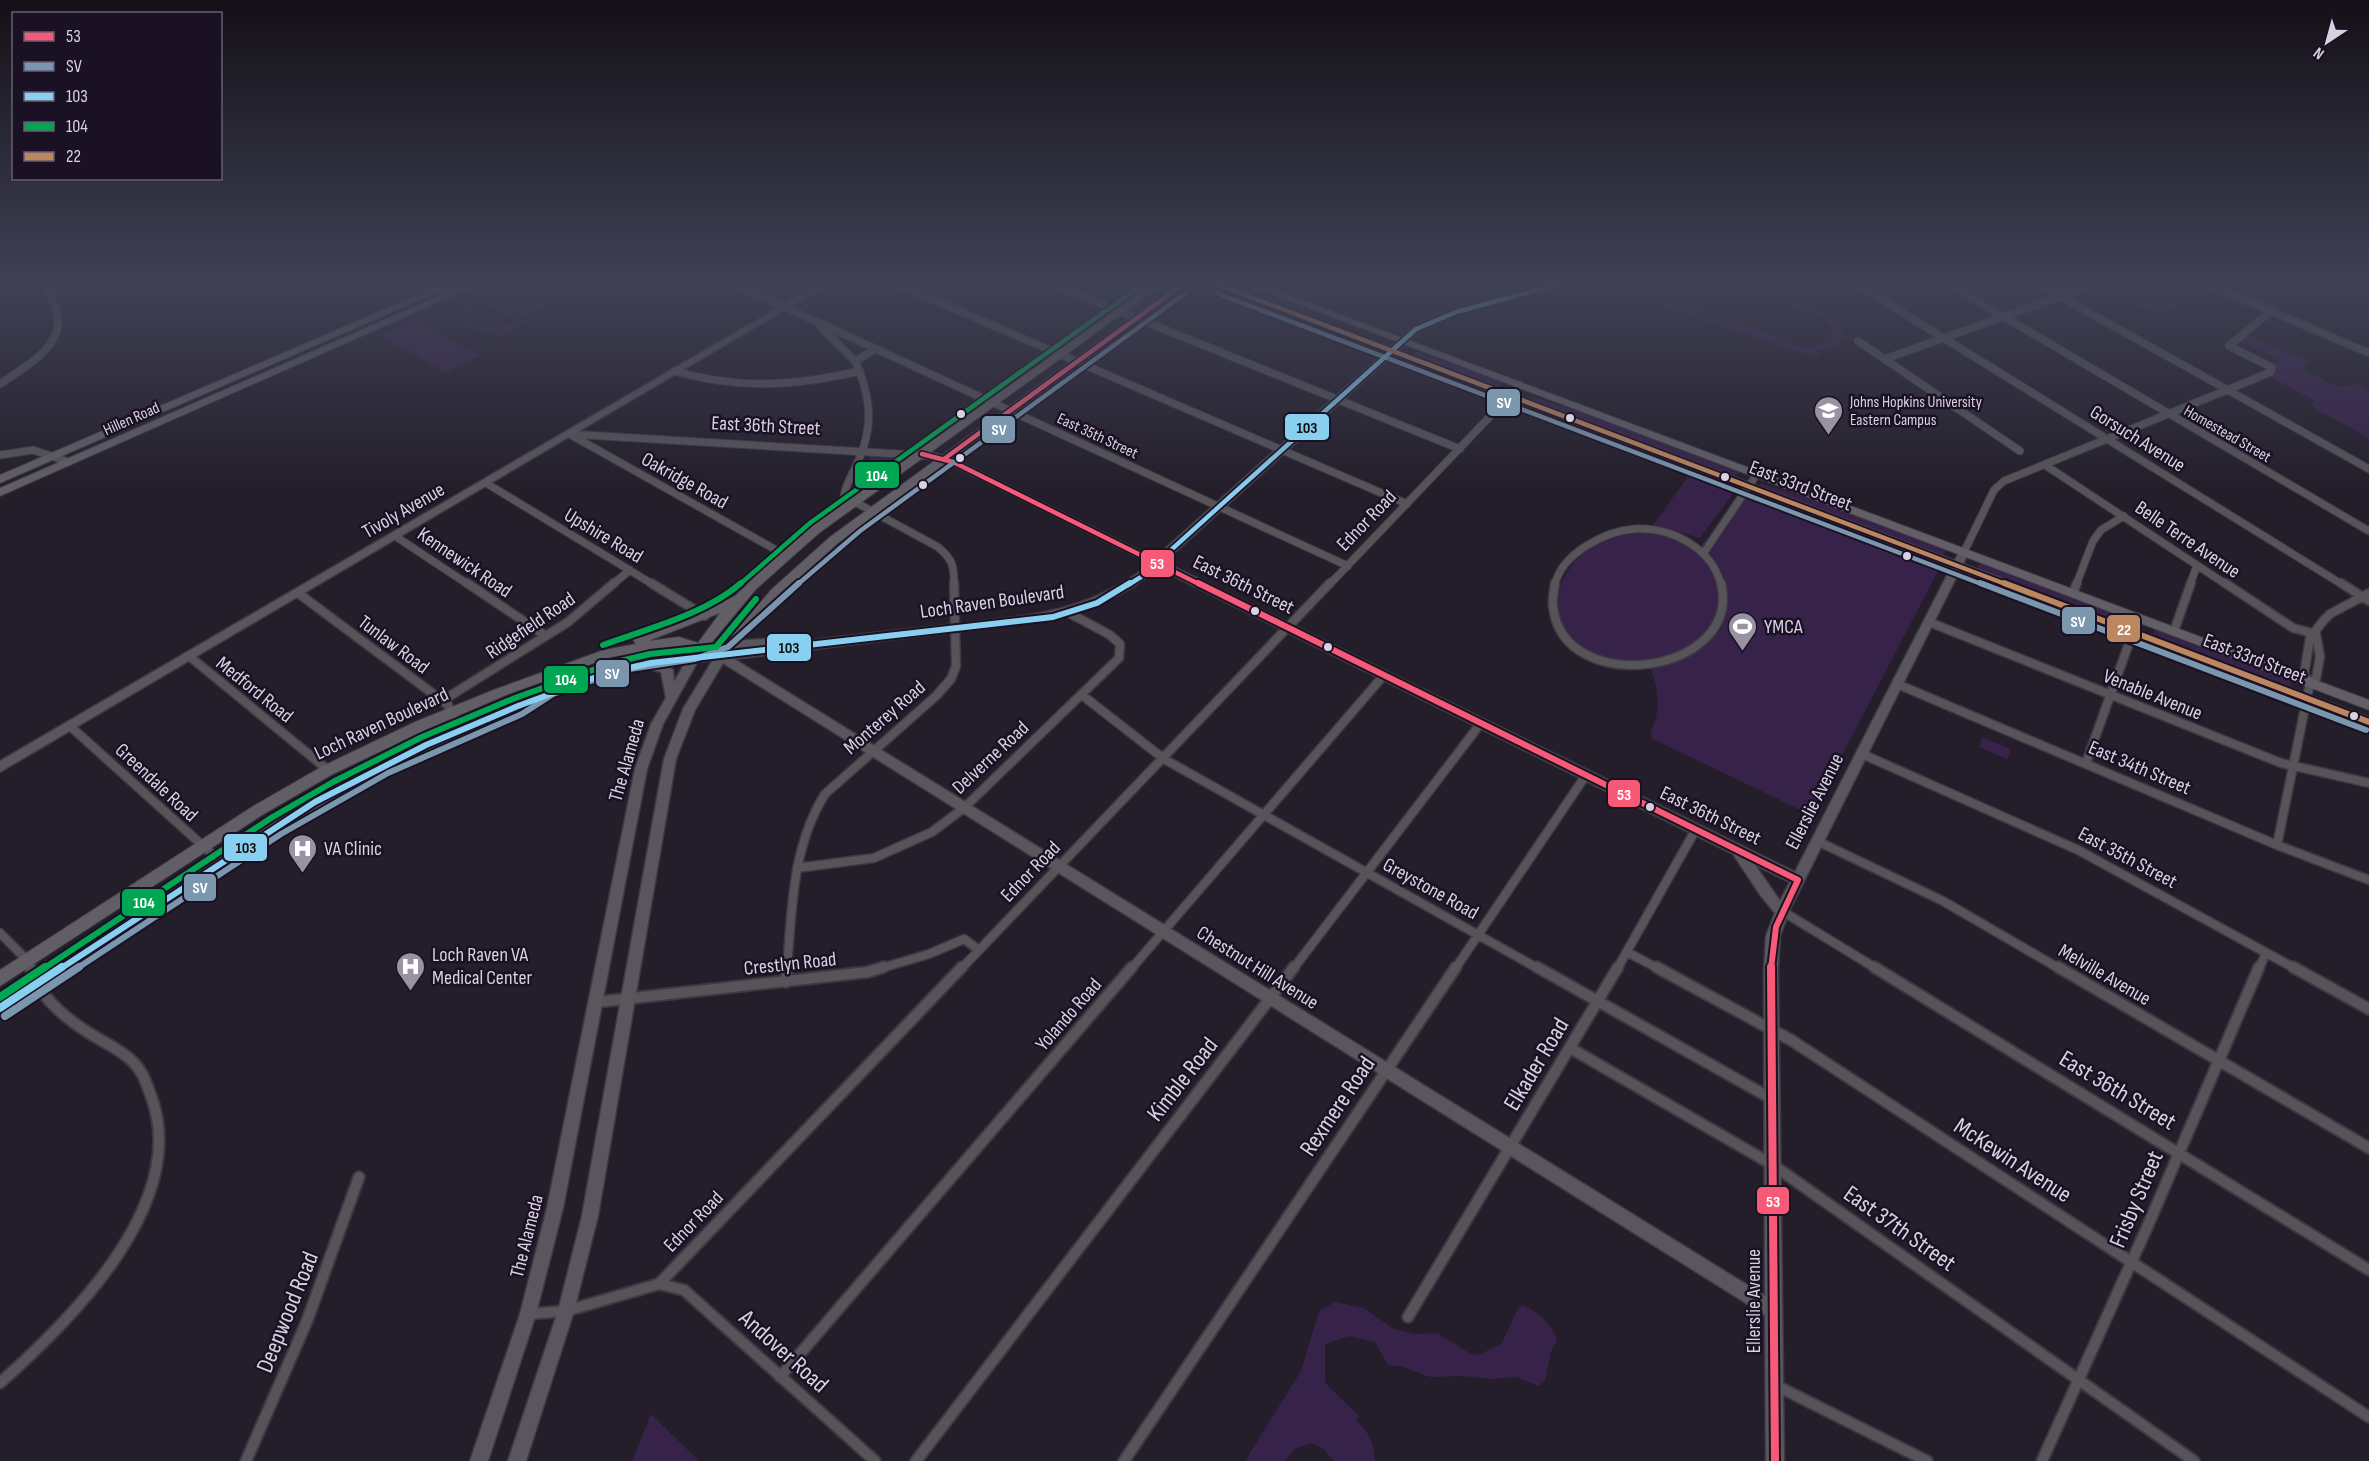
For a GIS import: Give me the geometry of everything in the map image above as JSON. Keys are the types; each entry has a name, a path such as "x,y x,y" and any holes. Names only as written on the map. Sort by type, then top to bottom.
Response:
{"main road":[{"name":"Hillen Road","path":"0,479 290,353"},
{"name":"Hillen Road","path":"0,492 317,353"},
{"path":"518,706 541,690 606,665 647,655 697,653 727,636 763,606 820,552 871,512 1089,353"},
{"name":"East 33rd Street","path":"1399,353 2369,722"},
{"name":"East 33rd Street","path":"1435,353 2369,705"},
{"name":"The Alameda","path":"697,653 750,589 785,555 854,502 1060,354"},
{"path":"591,659 705,616 750,589"},
{"path":"721,656 763,606"},
{"name":"Loch Raven Boulevard","path":"0,979 202,847 328,770 447,706 591,659 665,642 679,642 697,653 721,656"},
{"name":"Loch Raven Boulevard","path":"0,1008 315,802 459,730 600,675 730,644"}],"street":[{"path":"0,384 39,353"},
{"name":"Tivoly Avenue","path":"0,767 705,353"},
{"path":"846,353 860,371 870,404 870,428 864,450 844,493 847,499 871,512"},
{"path":"855,362 869,353"},
{"name":"East 35th Street","path":"885,353 1348,566"},
{"path":"1224,353 1460,449"},
{"name":"Loch Raven Boulevard","path":"721,656 826,642 1034,620 1070,613 1118,592 1157,563 1387,353"},
{"path":"1876,353 2020,451"},
{"path":"1885,359 1901,353"},
{"name":"Gorsuch Avenue","path":"1969,353 2367,597"},
{"name":"Homestead Street","path":"2066,353 2369,531"},
{"path":"2162,353 2369,469"},
{"name":"Ellerslie Avenue","path":"1776,1461 1772,951 1776,927 1782,911 1994,490 2010,478 2271,372 2272,368 2243,353"},
{"path":"1060,354 1407,504"},
{"path":"674,371 706,381 773,386 805,384 860,371"},
{"name":"Ednor Road","path":"659,1284 1061,867 1520,385"},
{"name":"East 36th Street","path":"569,434 864,450 922,454 944,459 1798,879"},
{"name":"Oakridge Road","path":"569,434 785,555"},
{"path":"0,454 33,450 69,462"},
{"name":"Belle Terre Avenue","path":"2045,465 2293,628 2316,634"},
{"path":"1705,552 1757,474"},
{"name":"Upshire Road","path":"486,483 705,616"},
{"name":"Monterey Road","path":"786,982 797,868 803,834 819,802 936,696 951,679 956,666 954,570 950,557 938,547 871,512"},
{"path":"2073,593 2093,541 2101,530 2124,516"},
{"path":"1649,530 1679,537 1705,552 1715,563 1721,576 1724,592 1723,606 1716,623 1707,636 1684,653 1643,666 1620,665 1585,653 1568,640 1558,628 1552,606 1555,580 1568,559 1590,543 1617,532 1649,530"},
{"name":"Kennewick Road","path":"395,536 546,636"},
{"path":"2174,632 2197,565"},
{"name":"Ridgefield Road","path":"447,706 582,611 630,570"},
{"name":"Tunlaw Road","path":"298,593 447,706"},
{"path":"2277,845 2308,699 2310,683 2304,675 2310,638 2316,634 2330,614 2367,597"},
{"name":"Delverne Road","path":"797,868 874,858 932,832 965,807 1115,663 1121,649 1120,644 1110,635 1070,613"},
{"path":"2086,763 2138,618"},
{"name":"Venable Avenue","path":"1929,622 2281,763 2369,783"},
{"path":"2310,683 2316,679 2320,656 2316,634"},
{"name":"Loch Raven Boulevard","path":"730,644 826,642"},
{"name":"The Alameda","path":"479,1461 528,1314 558,1198 642,769 652,737 670,698 697,653"},
{"name":"Medford Road","path":"189,656 328,770"},
{"path":"517,1461 566,1311 592,1204 670,759 689,709 721,656"},
{"name":"Chestnut Hill Avenue","path":"721,656 1774,1311"},
{"path":"638,665 661,666 667,670 670,698"},
{"name":"Yolando Road","path":"780,1377 1384,675"},
{"name":"East 34th Street","path":"1897,684 2277,845 2369,880"},
{"name":"Greystone Road","path":"1082,695 1164,759 1772,1099"},
{"path":"447,706 459,730"},
{"name":"Kimble Road","path":"916,1461 1481,723"},
{"name":"Greendale Road","path":"70,726 222,863"},
{"name":"East 35th Street","path":"1862,754 2078,850 2369,1009"},
{"name":"Rexmere Road","path":"1124,1461 1586,775"},
{"name":"Elkader Road","path":"1408,1317 1627,952 1696,830"},
{"name":"Melville Avenue","path":"1817,841 1943,901 2369,1148"},
{"path":"1734,848 1753,871 1773,904 1782,911"},
{"name":"East 36th Street","path":"1782,911 2369,1270"},
{"path":"0,933 27,962 36,985 63,1012 87,1032 132,1059 151,1089 158,1110 160,1138 158,1160 148,1194 125,1243 109,1269 92,1292 50,1338 0,1383"},
{"name":"Crestlyn Road","path":"597,1002 786,982 881,969 929,954 964,939 979,950"},
{"name":"McKewin Avenue","path":"1627,952 1772,1029 2369,1417"},
{"name":"Frisby Street","path":"2042,1461 2077,1378 2132,1262 2217,1060 2266,953"},
{"name":"East 37th Street","path":"1570,1048 1773,1165 2194,1461"},
{"name":"Deepwood Road","path":"246,1461 326,1275 359,1177"},
{"path":"528,1314 566,1311 659,1284"},
{"name":"Andover Road","path":"659,1284 684,1290 875,1461"},
{"path":"1775,1385 1928,1461"}],"shaded area":[{"path":"412,353 480,355 446,373"},
{"path":"1419,353 1504,382 1497,388 1412,356"},
{"path":"1802,353 1819,353 1816,358"},
{"path":"2265,353 2290,353 2311,362 2300,369 2339,387 2358,384 2369,389 2369,438 2314,408 2311,404 2315,401 2270,376 2277,372 2270,365 2280,360"},
{"path":"1533,397 1591,415 1740,472 1735,476 1533,401"},
{"path":"874,455 902,457 905,460 861,492 853,490 867,459"},
{"path":"1692,471 1737,488 1700,538 1653,525"},
{"path":"1760,483 1835,507 1916,537 1946,551 1943,555 1761,488"},
{"name":"YMCA","path":"1740,491 1940,567 1811,815 1653,739 1650,733 1657,715 1658,697 1648,661 1616,660 1582,647 1564,627 1558,604 1563,580 1578,558 1600,541 1628,533 1660,535 1680,541 1697,552"},
{"path":"1981,563 2120,614 2116,623 1979,570 1977,565"},
{"path":"2155,627 2293,680 2294,685 2289,686 2152,637"},
{"path":"1982,737 2011,749 2007,759 1979,747"},
{"path":"1335,1302 1364,1308 1392,1328 1414,1334 1437,1333 1471,1354 1479,1355 1502,1343 1517,1310 1522,1305 1544,1319 1557,1341 1551,1351 1545,1381 1539,1386 1516,1377 1491,1379 1463,1376 1430,1377 1403,1367 1388,1365 1375,1342 1349,1336 1325,1344 1325,1383 1360,1417 1355,1419 1370,1438 1375,1461 1334,1461 1324,1449 1311,1443 1294,1449 1286,1461 1245,1461 1301,1371 1319,1311"},
{"path":"651,1414 699,1461 632,1461"}],"transit line":[{"name":"104","path":"603,645 701,608 729,594 810,523 1047,353"},
{"name":"53","path":"944,459 1089,353"},
{"name":"SV","path":"5,1016 281,834 388,773 522,714 553,694 623,670 695,659 728,647 860,531 1103,353"},
{"name":"SV","path":"1374,353 2366,730"},
{"name":"103","path":"0,1008 315,802 426,745 518,706 607,673 651,663 1053,617 1097,603 1141,577 1389,353"},
{"name":"22","path":"1398,353 2369,722"},
{"name":"53","path":"922,454 953,462 1798,880 1776,927 1771,969 1775,1461"},
{"name":"104","path":"0,997 271,818 333,782 422,737 515,698 612,663 650,654 716,647 756,599"}],"place":[{"name":"Johns Hopkins University Eastern Campus","path":"1829,436"},
{"name":"YMCA","path":"1743,652"},
{"name":"VA Clinic","path":"303,874"},
{"name":"Loch Raven VA Medical Center","path":"411,992"}]}
